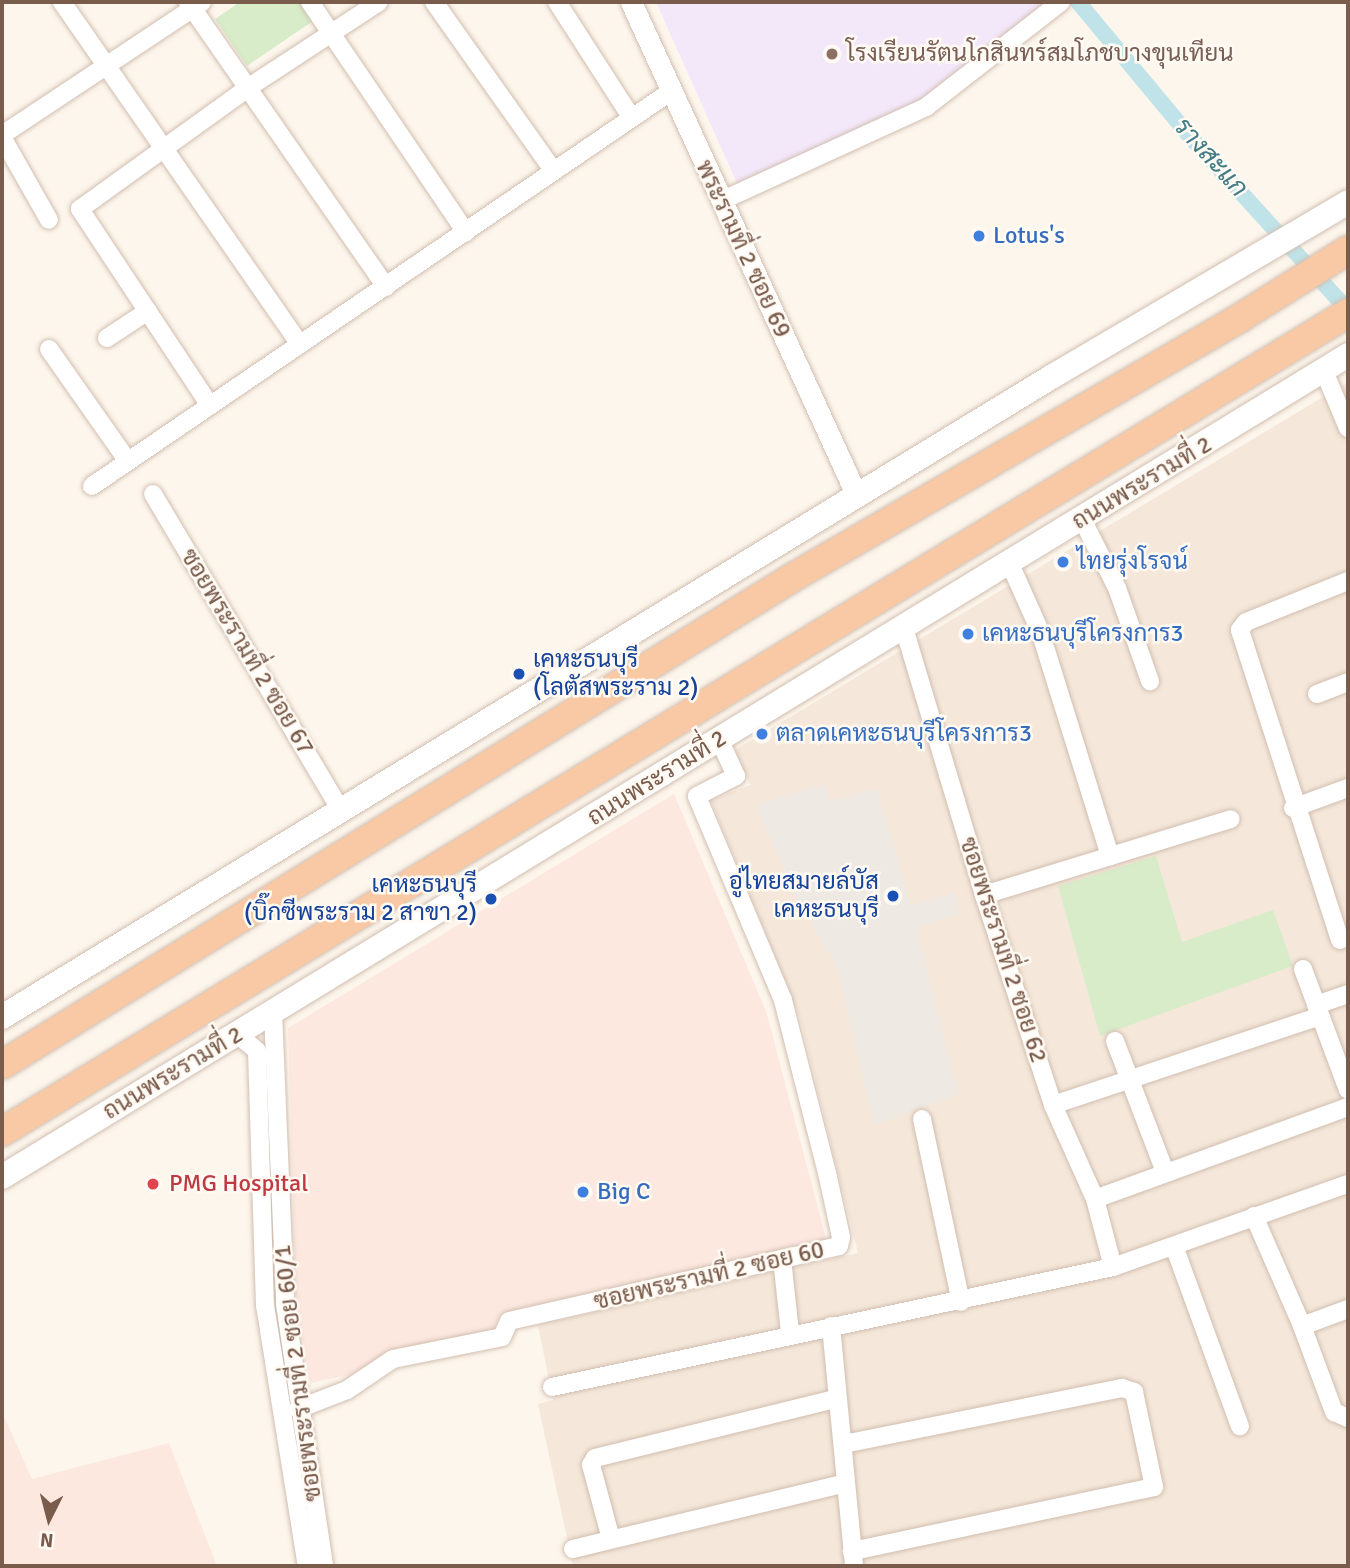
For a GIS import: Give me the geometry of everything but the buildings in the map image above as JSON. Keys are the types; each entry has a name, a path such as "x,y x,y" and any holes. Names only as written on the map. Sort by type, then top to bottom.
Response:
{"highway":[{"path":"2,1065 790,579 1240,318 1346,251"},
{"name":"ถนนพระรามที่ 2","path":"2,1132 1340,318"}],"main road":[{"path":"2,1017 857,496 1348,202"},
{"name":"ถนนพระรามที่ 2","path":"2,1177 1010,564 1348,355"}],"street":[{"path":"62,2 300,345"},
{"path":"310,2 466,232"},
{"path":"209,404 80,209 166,151 249,87 379,2"},
{"path":"434,2 553,170"},
{"path":"557,2 631,117"},
{"name":"พระรามที่ 2 ซอย 69","path":"631,2 857,496"},
{"path":"49,220 2,136 194,4 386,287"},
{"path":"721,201 926,107 1059,4"},
{"path":"92,486 670,92"},
{"path":"107,338 148,311"},
{"path":"49,349 127,460"},
{"path":"1324,371 1345,407 1348,428"},
{"name":"ซอยพระรามที่ 2 ซอย 67","path":"153,494 341,811"},
{"path":"1082,519 1117,588 1150,681"},
{"path":"1010,564 1040,631 1110,856"},
{"path":"1340,940 1293,808 1240,630 1246,622 1348,581"},
{"name":"ซอยพระรามที่ 2 ซอย 62","path":"904,628 984,895 1053,1105 1095,1199 1113,1267"},
{"path":"1317,694 1348,682"},
{"name":"ซอยพระรามที่ 2 ซอย 60","path":"298,1409 347,1390 393,1359 502,1337 509,1321 835,1248 841,1237 783,1000 697,796 736,776 719,739"},
{"path":"1293,808 1348,788"},
{"path":"984,895 1231,819"},
{"path":"1303,970 1348,1089"},
{"path":"1053,1105 1131,1081 1318,1011 1348,994"},
{"name":"ซอยพระรามที่ 2 ซอย 60/1","path":"273,1012 285,1304 298,1409 324,1566"},
{"name":"ซอยพระรามที่ 2 ซอย 60/1","path":"237,1034 257,1051 265,1306 307,1566"},
{"path":"1115,1041 1165,1172"},
{"path":"1095,1199 1348,1107"},
{"path":"922,1119 961,1302"},
{"path":"552,1387 790,1333 961,1302 1113,1267 1348,1184"},
{"path":"1254,1216 1302,1326 1334,1412 1348,1418"},
{"path":"1174,1246 1240,1426"},
{"path":"782,1259 790,1333"},
{"path":"1302,1326 1348,1309"},
{"path":"831,1326 835,1399 844,1444 853,1559 1154,1487 1134,1392 1122,1388 844,1444"},
{"path":"611,1539 591,1465 595,1458 835,1399"},
{"path":"573,1549 845,1483"}],"shaded area":[{"name":"โรงเรียนรัตนโกสินทร์สมโภชบางขุนเทียน","path":"656,2 1057,2 912,106 739,188"},
{"path":"1348,382 1348,1566 573,1566 538,1404 553,1400 538,1325 858,1253 800,1018 711,800 750,785 735,750"},
{"path":"824,784 829,801 877,789 911,906 954,893 958,914 916,927 958,1094 874,1125 837,967 799,904 756,805"},
{"path":"674,794 766,1011 827,1242 499,1317 493,1331 387,1354 349,1375 310,1383 296,1298 288,1028"},
{"path":"2,1412 32,1479 169,1443 217,1566 2,1566"}],"green space":[{"path":"240,2 300,2 313,21 247,66 215,19"},
{"path":"1156,856 1182,942 1273,910 1293,966 1100,1036 1058,886"}],"waterway":[{"name":"รางสะแก","path":"1078,2 1194,141 1348,310"}],"place":[{"name":"โรงเรียนรัตนโกสินทร์สมโภชบางขุนเทียน","path":"832,54"},
{"name":"Lotus's","path":"979,236"},
{"name":"ไทยรุ่งโรจน์","path":"1063,562"},
{"name":"เคหะธนบุรีโครงการ3","path":"968,634"},
{"name":"เคหะธนบุรี (โลตัสพระราม 2)","path":"519,674"},
{"name":"ตลาดเคหะธนบุรีโครงการ3","path":"762,734"},
{"name":"อู่ไทยสมายล์บัส เคหะธนบุรี","path":"893,896"},
{"name":"เคหะธนบุรี (บิ๊กซีพระราม 2 สาขา 2)","path":"491,899"},
{"name":"PMG Hospital","path":"153,1184"},
{"name":"Big C","path":"583,1192"}]}
